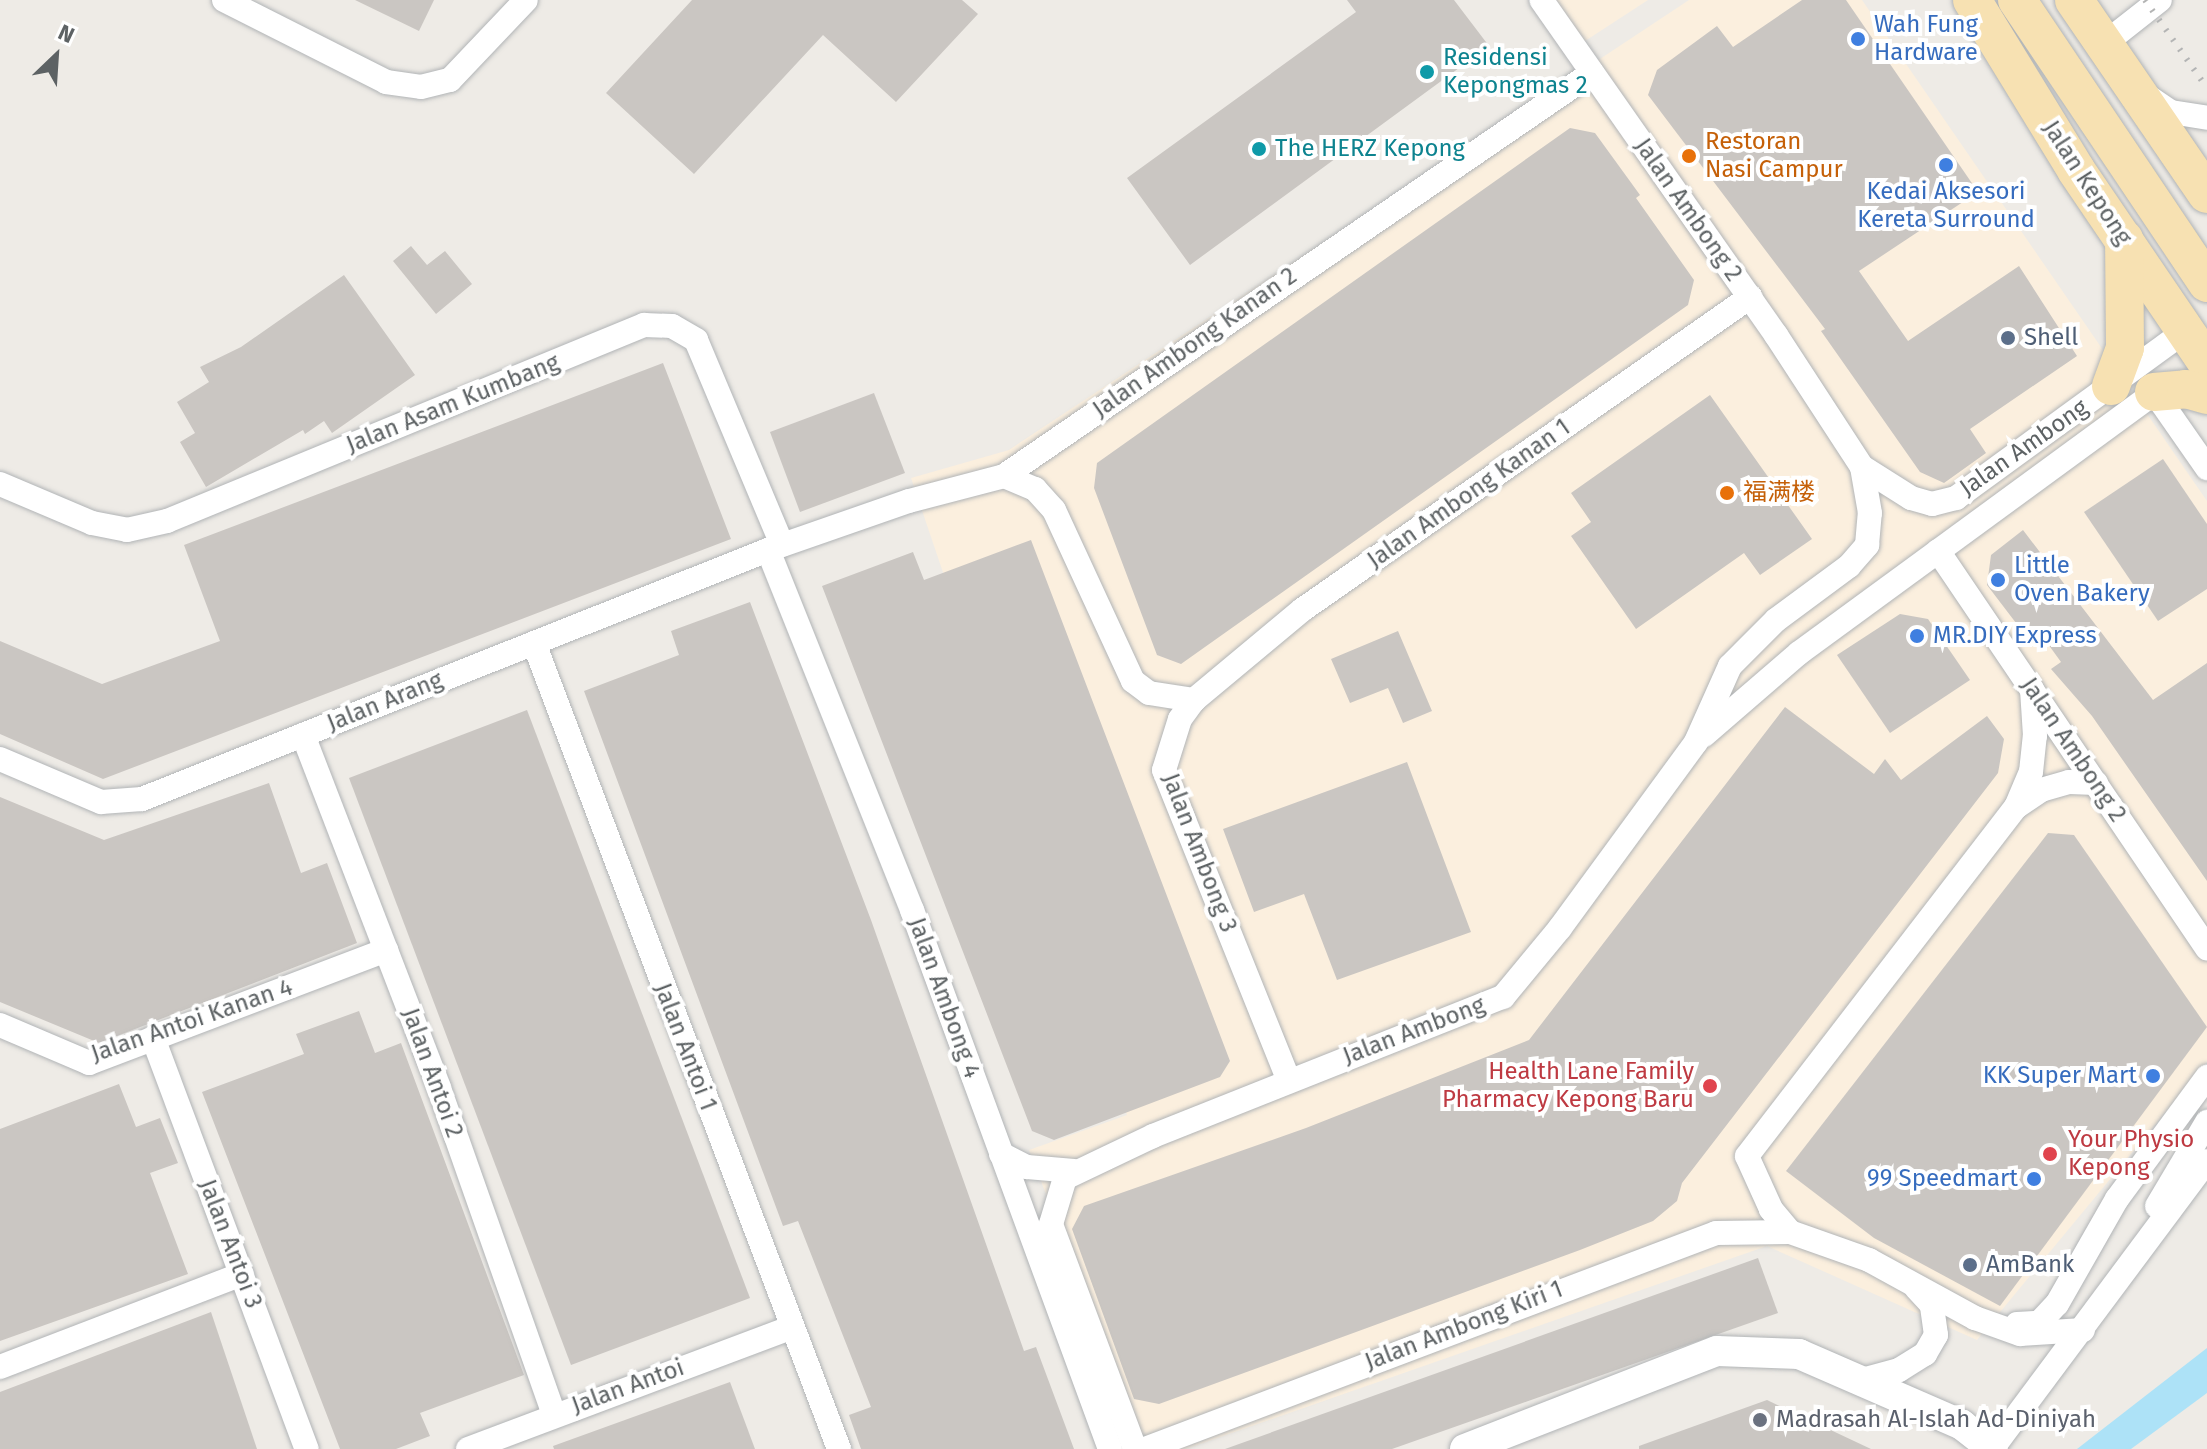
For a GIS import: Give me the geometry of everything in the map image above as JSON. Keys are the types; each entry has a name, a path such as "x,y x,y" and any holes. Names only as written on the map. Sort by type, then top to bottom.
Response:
{"main road":[{"name":"Jalan Kepong","path":"1972,0 2124,239 2203,355"},
{"path":"2017,0 2207,283"},
{"path":"2074,0 2207,194"},
{"path":"2111,386 2125,348 2124,239"},
{"path":"2154,392 2186,389 2203,355"}],"street":[{"path":"224,0 386,82 421,87 450,80 526,0"},
{"name":"Jalan Ambong 2","path":"1541,0 1750,297 1862,467"},
{"path":"2104,44 2160,0"},
{"name":"Jalan Ambong Kanan 2","path":"775,548 909,501 1004,476 1592,73"},
{"path":"2130,81 2171,112 2207,118"},
{"name":"Jalan Ambong Kanan 1","path":"1194,700 1302,610 1750,297"},
{"name":"Jalan Asam Kumbang","path":"0,484 92,523 127,530 167,521 644,325 672,326 696,340 775,548"},
{"name":"Jalan Ambong","path":"1862,467 1911,498 1932,504 1956,498 2111,386 2203,355"},
{"path":"2154,392 2207,468"},
{"name":"Jalan Ambong","path":"1696,742 1799,653 2154,392"},
{"name":"Jalan Ambong","path":"1074,1171 1289,1081 1503,997 1560,928 1696,742 1730,666 1776,620 1849,566 1867,545 1870,513 1862,467"},
{"path":"1004,476 1035,489 1054,510 1133,681 1149,693 1194,700"},
{"name":"Jalan Arang","path":"0,759 101,802 142,799 775,548"},
{"name":"Jalan Ambong 4","path":"775,548 1110,1449"},
{"name":"Jalan Ambong 2","path":"1938,551 2207,949"},
{"name":"Jalan Antoi 1","path":"534,643 790,1328 839,1449"},
{"path":"2016,807 2034,748 2032,689"},
{"name":"Jalan Ambong 3","path":"1194,700 1168,743 1164,770 1289,1081"},
{"name":"Jalan Antoi 2","path":"303,735 386,950 554,1414"},
{"path":"1790,1232 1764,1197 1747,1156 2016,807 2041,790 2069,782 2096,783"},
{"name":"Jalan Antoi Kanan 4","path":"0,1025 89,1063 386,950"},
{"name":"Jalan Antoi 3","path":"153,1038 307,1449"},
{"path":"1975,1318 2039,1323 2057,1304 2117,1199 2207,1077"},
{"path":"2083,1330 2207,1122"},
{"path":"1001,1154 1027,1167 1074,1171"},
{"path":"1465,1449 1717,1351 1799,1354 1962,1425 1993,1449 2207,1161"},
{"path":"1074,1171 1065,1178 1053,1204 1055,1238 1135,1449"},
{"name":"Jalan Ambong Kiri 1","path":"1145,1449 1681,1244 1741,1230 1790,1232 1869,1260 1975,1318 2020,1334 2083,1330"},
{"path":"0,1367 242,1274"},
{"path":"1858,1381 1899,1370 1925,1354 1936,1335 1932,1305 1912,1283"},
{"name":"Jalan Antoi","path":"468,1449 554,1414 790,1328"}],"shaded area":[{"path":"1552,0 1648,0 1582,43"},
{"path":"1689,0 1862,0 2207,501 2207,1062 1977,1340 1767,1246 1186,1449 1144,1449 1029,1150 1127,1115 911,478 1009,450"}],"water":[{"path":"2207,1348 2207,1393 2131,1449 2077,1449"}],"building":[{"path":"355,0 434,0 419,31"},
{"path":"692,0 962,0 978,14 896,102 823,35 694,174 606,93"},
{"name":"The HERZ Kepong","path":"1347,0 1454,0 1489,46 1190,265 1127,178 1356,12"},
{"path":"1802,0 1846,0 1978,192 1859,271 1908,341 2019,266 2077,356 1970,429 1986,453 1944,483 1920,472 1821,331 1825,329 1648,95 1657,70 1717,26 1733,47"},
{"path":"1570,128 1595,133 1640,195 1636,198 1694,280 1688,305 1181,664 1157,655 1094,488 1097,463"},
{"path":"411,246 427,265 445,251 472,284 436,314 393,261"},
{"path":"344,275 415,375 332,433 324,421 305,434 303,430 206,487 180,442 195,433 177,402 209,382 200,367 241,347"},
{"path":"663,363 731,539 103,779 0,734 0,641 102,684 220,641 184,545"},
{"path":"874,393 905,473 800,512 770,432"},
{"path":"1710,395 1812,539 1760,575 1744,553 1636,629 1571,536 1591,522 1571,493"},
{"path":"2163,459 2207,524 2207,589 2158,621 2084,512"},
{"path":"2023,530 2153,700 2207,663 2207,881 2092,716 2051,669 2061,662 2040,633 2029,640 1987,585 1991,555"},
{"path":"1031,540 1230,1061 1220,1077 1054,1140 1032,1131 822,586 913,552 924,580"},
{"path":"750,602 871,920 1024,1351 1036,1347 1074,1449 861,1449 849,1415 871,1407 798,1221 783,1226 584,691 679,655 671,631"},
{"path":"1900,614 1928,619 1970,680 1890,733 1837,655"},
{"path":"1398,631 1432,711 1403,723 1388,688 1350,703 1331,659"},
{"path":"1785,707 1874,774 1885,759 1901,780 1987,716 2004,739 1998,773 1682,1183 1677,1201 1653,1221 1580,1250 1159,1404 1134,1399 1072,1229 1084,1206 1306,1128 1529,1040"},
{"path":"527,710 750,1298 571,1365 349,778"},
{"path":"1407,762 1471,932 1337,980 1304,894 1254,912 1223,829"},
{"path":"269,783 301,873 327,863 357,943 99,1043 0,1002 0,797 104,840"},
{"path":"2048,833 2074,835 2207,1027 2000,1306 1874,1238 1786,1171"},
{"path":"359,1011 375,1053 401,1043 524,1375 420,1413 430,1436 396,1449 340,1449 202,1092 304,1054 296,1034"},
{"path":"119,1084 136,1127 160,1118 178,1163 150,1173 188,1274 0,1341 0,1129"},
{"path":"1758,1258 1778,1313 1392,1449 1225,1449"},
{"path":"211,1312 257,1449 0,1449 0,1392"},
{"path":"730,1382 755,1449 554,1449 553,1446"},
{"name":"Madrasah Al-Islah Ad-Diniyah","path":"1767,1400 1871,1449 1639,1449 1639,1446"}],"railway":[{"path":"2145,0 2207,88"}],"place":[{"name":"Wah Fung Hardware","path":"1858,39"},
{"name":"Residensi Kepongmas 2","path":"1427,72"},
{"name":"The HERZ Kepong","path":"1259,149"},
{"name":"Restoran Nasi Campur","path":"1689,156"},
{"name":"Kedai Aksesori Kereta Surround","path":"1946,165"},
{"name":"Shell","path":"2008,338"},
{"name":"福满楼","path":"1727,493"},
{"name":"Little Oven Bakery","path":"1998,580"},
{"name":"MR.DIY Express","path":"1917,636"},
{"name":"KK Super Mart","path":"2153,1076"},
{"name":"Health Lane Family Pharmacy Kepong Baru","path":"1710,1086"},
{"name":"Your Physio Kepong","path":"2050,1154"},
{"name":"99 Speedmart","path":"2034,1179"},
{"name":"AmBank","path":"1970,1265"},
{"name":"Madrasah Al-Islah Ad-Diniyah","path":"1760,1420"}]}
